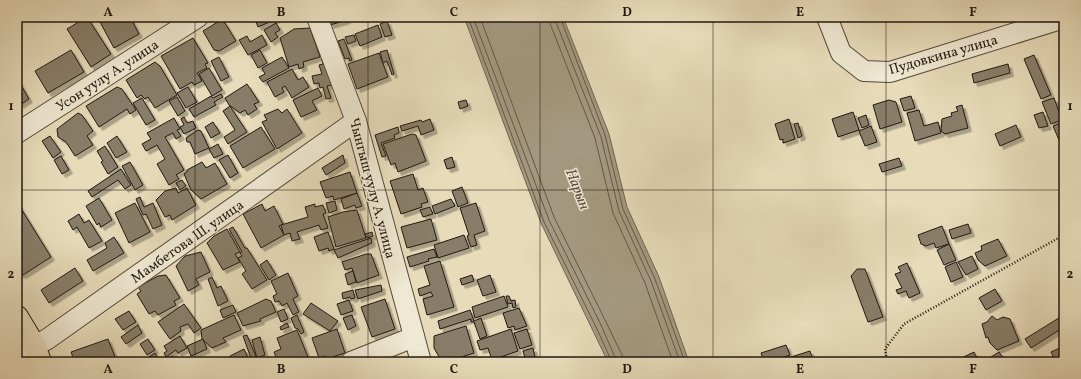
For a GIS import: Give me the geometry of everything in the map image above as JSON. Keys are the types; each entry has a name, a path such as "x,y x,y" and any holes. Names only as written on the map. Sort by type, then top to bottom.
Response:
{"main road":[{"path":"17,317 32,356"}],"street":[{"name":"Усон уулу А. улица","path":"17,133 198,17"},
{"name":"Чынгыш уулу А. улица","path":"317,17 356,121 421,362"},
{"name":"Пудовкина улица","path":"827,17 841,53 864,71 890,72 1064,18"},
{"name":"Мамбетова Ш. улица","path":"32,356 46,340 356,121"},
{"path":"351,362 414,337"}],"path":[{"path":"887,362 885,349 904,324 1064,235"}],"water":[{"name":"Нарын","path":"464,17 563,17 609,134 627,207 659,277 689,362 608,362 541,223"}],"building":[{"path":"87,17 111,54 91,67 67,29"},
{"path":"109,17 130,17 139,34 114,48 100,22"},
{"path":"254,17 281,17 258,27"},
{"path":"328,17 346,17 347,20 330,25"},
{"path":"221,20 225,23 236,41 219,51 214,50 203,31"},
{"path":"387,21 392,35 385,37 380,24"},
{"path":"276,23 280,30 275,33 278,37 271,42 264,30"},
{"path":"378,25 382,37 360,46 355,34"},
{"path":"310,28 320,57 303,62 304,67 299,69 298,64 289,67 280,38 294,29"},
{"path":"262,35 267,45 248,55 239,40 247,36 250,42"},
{"path":"354,35 356,41 348,44 345,37"},
{"path":"193,38 208,63 205,64 207,68 197,73 202,81 194,85 192,82 180,89 161,56"},
{"path":"344,39 352,60 350,61 349,58 345,59 338,41"},
{"path":"1064,43 1064,60 1059,44"},
{"path":"71,50 84,72 48,93 35,71"},
{"path":"260,50 267,63 258,68 251,55"},
{"path":"387,50 394,74 392,75 387,61 383,63 380,52"},
{"path":"379,53 388,77 357,89 348,64"},
{"path":"1034,55 1051,95 1041,99 1024,59"},
{"path":"219,57 229,77 221,81 211,61"},
{"path":"282,57 289,68 263,82 259,77 265,74 262,68"},
{"path":"328,57 336,84 327,86 331,98 326,99 323,87 320,88 319,83 314,84 312,76 322,74 319,65 323,64 322,59"},
{"path":"155,62 160,66 177,95 155,108 148,97 145,99 141,95 137,98 126,80"},
{"path":"1008,64 1010,73 974,83 972,74"},
{"path":"209,68 222,90 212,96 199,74"},
{"path":"292,69 298,80 303,77 309,87 292,98 285,86 282,88 284,92 275,97 267,82"},
{"path":"18,80 29,99 20,105 17,100"},
{"path":"247,84 259,102 254,104 257,109 248,115 245,110 240,113 229,105 225,98"},
{"path":"117,87 122,89 136,110 130,114 127,109 99,127 86,106"},
{"path":"188,87 197,102 186,108 177,93"},
{"path":"318,88 322,96 312,101 317,110 301,117 293,100"},
{"path":"221,94 223,97 214,102 216,105 194,117 189,109 211,96 213,98"},
{"path":"911,96 915,108 904,111 900,99"},
{"path":"177,97 185,111 178,116 169,101"},
{"path":"142,98 155,120 146,125 133,103"},
{"path":"1054,98 1062,120 1051,124 1042,102"},
{"path":"466,100 468,106 460,109 458,102"},
{"path":"889,100 896,102 902,122 880,129 873,105"},
{"path":"962,105 968,128 945,134 941,131 942,119 952,116 951,113 958,111 956,107"},
{"path":"230,106 247,132 228,144 224,137 235,130 223,111"},
{"path":"278,109 282,113 287,109 302,133 277,149 262,122 267,120 264,115"},
{"path":"919,110 924,126 938,122 941,133 915,141 907,113"},
{"path":"853,112 859,130 838,137 832,119"},
{"path":"1043,112 1048,126 1039,128 1034,115"},
{"path":"78,113 82,115 93,131 87,136 93,145 75,156 66,142 58,137 57,129"},
{"path":"866,115 869,125 862,128 858,118"},
{"path":"184,117 187,123 193,121 196,128 184,134 180,127 184,125 181,119"},
{"path":"174,118 180,129 177,130 181,136 176,139 173,133 165,137 184,170 176,175 179,179 169,185 157,164 165,159 157,145 146,151 142,144 151,139 147,133"},
{"path":"430,119 434,130 421,135 418,126 402,131 400,126 421,120 422,122"},
{"path":"789,119 795,139 783,143 783,139 780,140 775,124"},
{"path":"213,122 220,133 211,138 205,127"},
{"path":"798,123 802,136 798,138 794,124"},
{"path":"1061,123 1064,130 1064,138 1059,140 1053,126"},
{"path":"1016,125 1021,137 1000,146 995,134"},
{"path":"871,126 877,142 865,146 859,131"},
{"path":"261,127 275,149 243,168 230,146"},
{"path":"398,127 399,133 394,135 395,138 381,143 386,156 382,157 375,135"},
{"path":"198,130 201,131 209,148 195,154 190,142 187,142 186,138"},
{"path":"412,134 416,135 426,161 398,172 395,163 391,165 383,144"},
{"path":"50,136 61,152 53,158 42,141"},
{"path":"117,136 127,152 116,158 107,143"},
{"path":"218,144 223,154 214,158 209,149"},
{"path":"105,146 118,167 108,174 97,151"},
{"path":"228,155 238,173 230,178 219,160"},
{"path":"343,155 345,163 326,175 322,168"},
{"path":"61,156 69,170 62,174 54,160"},
{"path":"452,157 455,167 447,169 444,160"},
{"path":"899,158 902,166 882,172 879,164"},
{"path":"130,162 143,185 135,190 122,166"},
{"path":"202,162 206,168 215,163 227,184 201,199 191,190 184,174 187,170"},
{"path":"121,169 131,185 125,189 118,180 92,197 88,191"},
{"path":"350,172 357,193 334,200 333,196 326,198 320,182"},
{"path":"413,174 418,190 423,188 428,202 421,204 422,207 401,214 390,181"},
{"path":"182,180 186,186 180,190 176,183"},
{"path":"462,187 468,203 458,207 452,191"},
{"path":"176,188 178,193 187,188 196,205 172,220 170,215 165,217 156,200 165,191"},
{"path":"357,193 362,206 356,208 355,205 344,209 341,199"},
{"path":"140,197 144,207 153,203 162,225 153,229 146,214 143,215 136,199"},
{"path":"99,198 112,220 101,227 99,223 97,225 86,206"},
{"path":"451,199 455,206 435,214 432,206"},
{"path":"335,201 337,210 329,213 326,203"},
{"path":"17,202 51,257 23,275 17,274"},
{"path":"135,203 150,232 129,243 115,213"},
{"path":"476,203 485,231 474,235 477,245 471,247 467,236 469,235 460,208"},
{"path":"262,204 265,211 274,206 283,224 279,226 284,235 261,248 243,214"},
{"path":"315,204 315,207 323,205 326,213 323,214 328,228 321,230 319,225 297,232 300,239 292,241 290,233 284,235 281,225 308,217 305,207"},
{"path":"430,207 433,214 423,217 420,210"},
{"path":"357,210 366,238 336,247 328,217 343,212"},
{"path":"79,214 84,223 89,220 102,241 89,248 77,227 73,230 68,221"},
{"path":"431,219 437,240 407,248 401,227"},
{"path":"968,224 971,233 952,239 949,230"},
{"path":"942,226 949,244 936,248 934,243 926,246 921,244 918,235"},
{"path":"233,227 245,248 247,248 267,280 252,289 242,274 246,271 238,258 242,256 240,253 242,252 229,229"},
{"path":"227,229 240,252 235,254 240,262 223,270 207,243 214,236"},
{"path":"328,232 334,249 329,251 328,248 319,251 314,237"},
{"path":"372,232 373,236 367,238 365,234"},
{"path":"464,235 469,248 438,258 434,245"},
{"path":"114,237 124,253 93,271 87,260 107,248 105,243"},
{"path":"371,238 372,243 338,258 334,250"},
{"path":"998,239 1007,256 985,266 978,260 975,253 982,250 981,246"},
{"path":"949,244 956,260 944,265 937,250"},
{"path":"434,249 437,257 428,259 429,261 410,267 407,257"},
{"path":"201,252 210,272 196,279 199,285 188,291 176,266 185,256"},
{"path":"366,254 371,254 379,275 357,283 352,268 345,270 342,262"},
{"path":"972,256 978,269 966,275 958,262"},
{"path":"267,260 276,275 269,280 260,265"},
{"path":"440,261 454,307 427,315 423,299 433,296 431,292 420,296 418,289 430,285 424,266"},
{"path":"956,262 963,277 951,282 945,267"},
{"path":"907,263 920,293 909,298 906,291 898,294 896,290 902,288 895,274 901,272 898,267"},
{"path":"75,268 83,281 49,303 41,290"},
{"path":"857,269 865,269 883,317 868,322 851,276"},
{"path":"353,271 356,282 348,285 345,274"},
{"path":"288,273 298,296 293,299 299,312 293,315 287,303 282,306 279,301 275,302 273,296 277,294 271,281"},
{"path":"166,275 180,298 174,301 176,305 158,315 155,311 149,314 137,294 141,291 138,287 158,276"},
{"path":"472,275 474,281 462,285 460,279"},
{"path":"490,275 496,292 483,296 477,280"},
{"path":"212,277 217,288 221,286 228,301 218,306 208,279"},
{"path":"381,285 382,291 358,299 355,290"},
{"path":"995,289 1002,301 986,310 979,298"},
{"path":"353,290 355,298 351,299 350,297 343,299 342,293"},
{"path":"504,296 508,307 475,318 472,307"},
{"path":"506,296 509,296 511,301 515,300 516,307 513,308 512,303 508,304"},
{"path":"266,299 271,301 276,312 260,319 261,321 243,326 237,313"},
{"path":"385,299 395,329 372,337 361,307"},
{"path":"349,300 353,311 341,315 337,304"},
{"path":"311,303 338,321 330,331 303,314"},
{"path":"184,304 201,328 194,333 188,324 180,327 181,331 170,339 158,322"},
{"path":"233,305 236,312 223,318 220,310"},
{"path":"519,308 527,326 515,330 514,326 508,328 503,313"},
{"path":"284,309 288,319 281,322 277,312"},
{"path":"470,310 474,321 481,318 487,336 480,339 474,322 471,322 471,319 440,329 438,321"},
{"path":"129,311 136,322 123,330 115,319"},
{"path":"234,315 241,330 223,338 226,342 212,348 202,339 201,330"},
{"path":"297,315 304,332 301,334 298,329 295,328 291,318"},
{"path":"352,315 356,326 348,330 343,318"},
{"path":"992,316 997,320 1003,317 1010,319 1019,341 997,350 990,343 988,337 986,338 982,324 987,322"},
{"path":"1062,316 1064,320 1064,327 1031,348 1025,339"},
{"path":"287,323 289,327 281,330 280,327"},
{"path":"138,325 142,333 126,344 121,337"},
{"path":"466,326 474,353 455,359 456,362 442,362 434,348 434,336"},
{"path":"337,329 345,353 326,359 325,356 319,358 312,338"},
{"path":"511,329 518,351 492,360 488,348 480,350 477,341"},
{"path":"527,329 532,345 520,349 514,333"},
{"path":"297,330 310,362 278,362 274,352 281,349 277,338"},
{"path":"247,335 257,359 252,361 243,336"},
{"path":"180,336 187,348 178,353 176,350 166,357 164,353 167,351 164,346"},
{"path":"260,337 265,355 257,358 252,340"},
{"path":"108,339 117,362 67,362 74,360 71,352"},
{"path":"148,339 155,350 147,355 140,344"},
{"path":"203,339 207,349 191,356 187,346"},
{"path":"786,345 790,355 770,362 764,362 761,353"},
{"path":"1064,346 1064,362 1056,362 1051,352"},
{"path":"533,348 536,362 526,362 523,351"},
{"path":"244,349 250,362 233,362 230,356"},
{"path":"810,351 814,362 790,362 788,358"},
{"path":"974,352 979,362 953,362"},
{"path":"999,352 1006,362 983,362"},
{"path":"155,353 161,362 142,362"},
{"path":"173,356 176,362 164,362 164,360"},
{"path":"210,357 212,362 197,362"}]}
